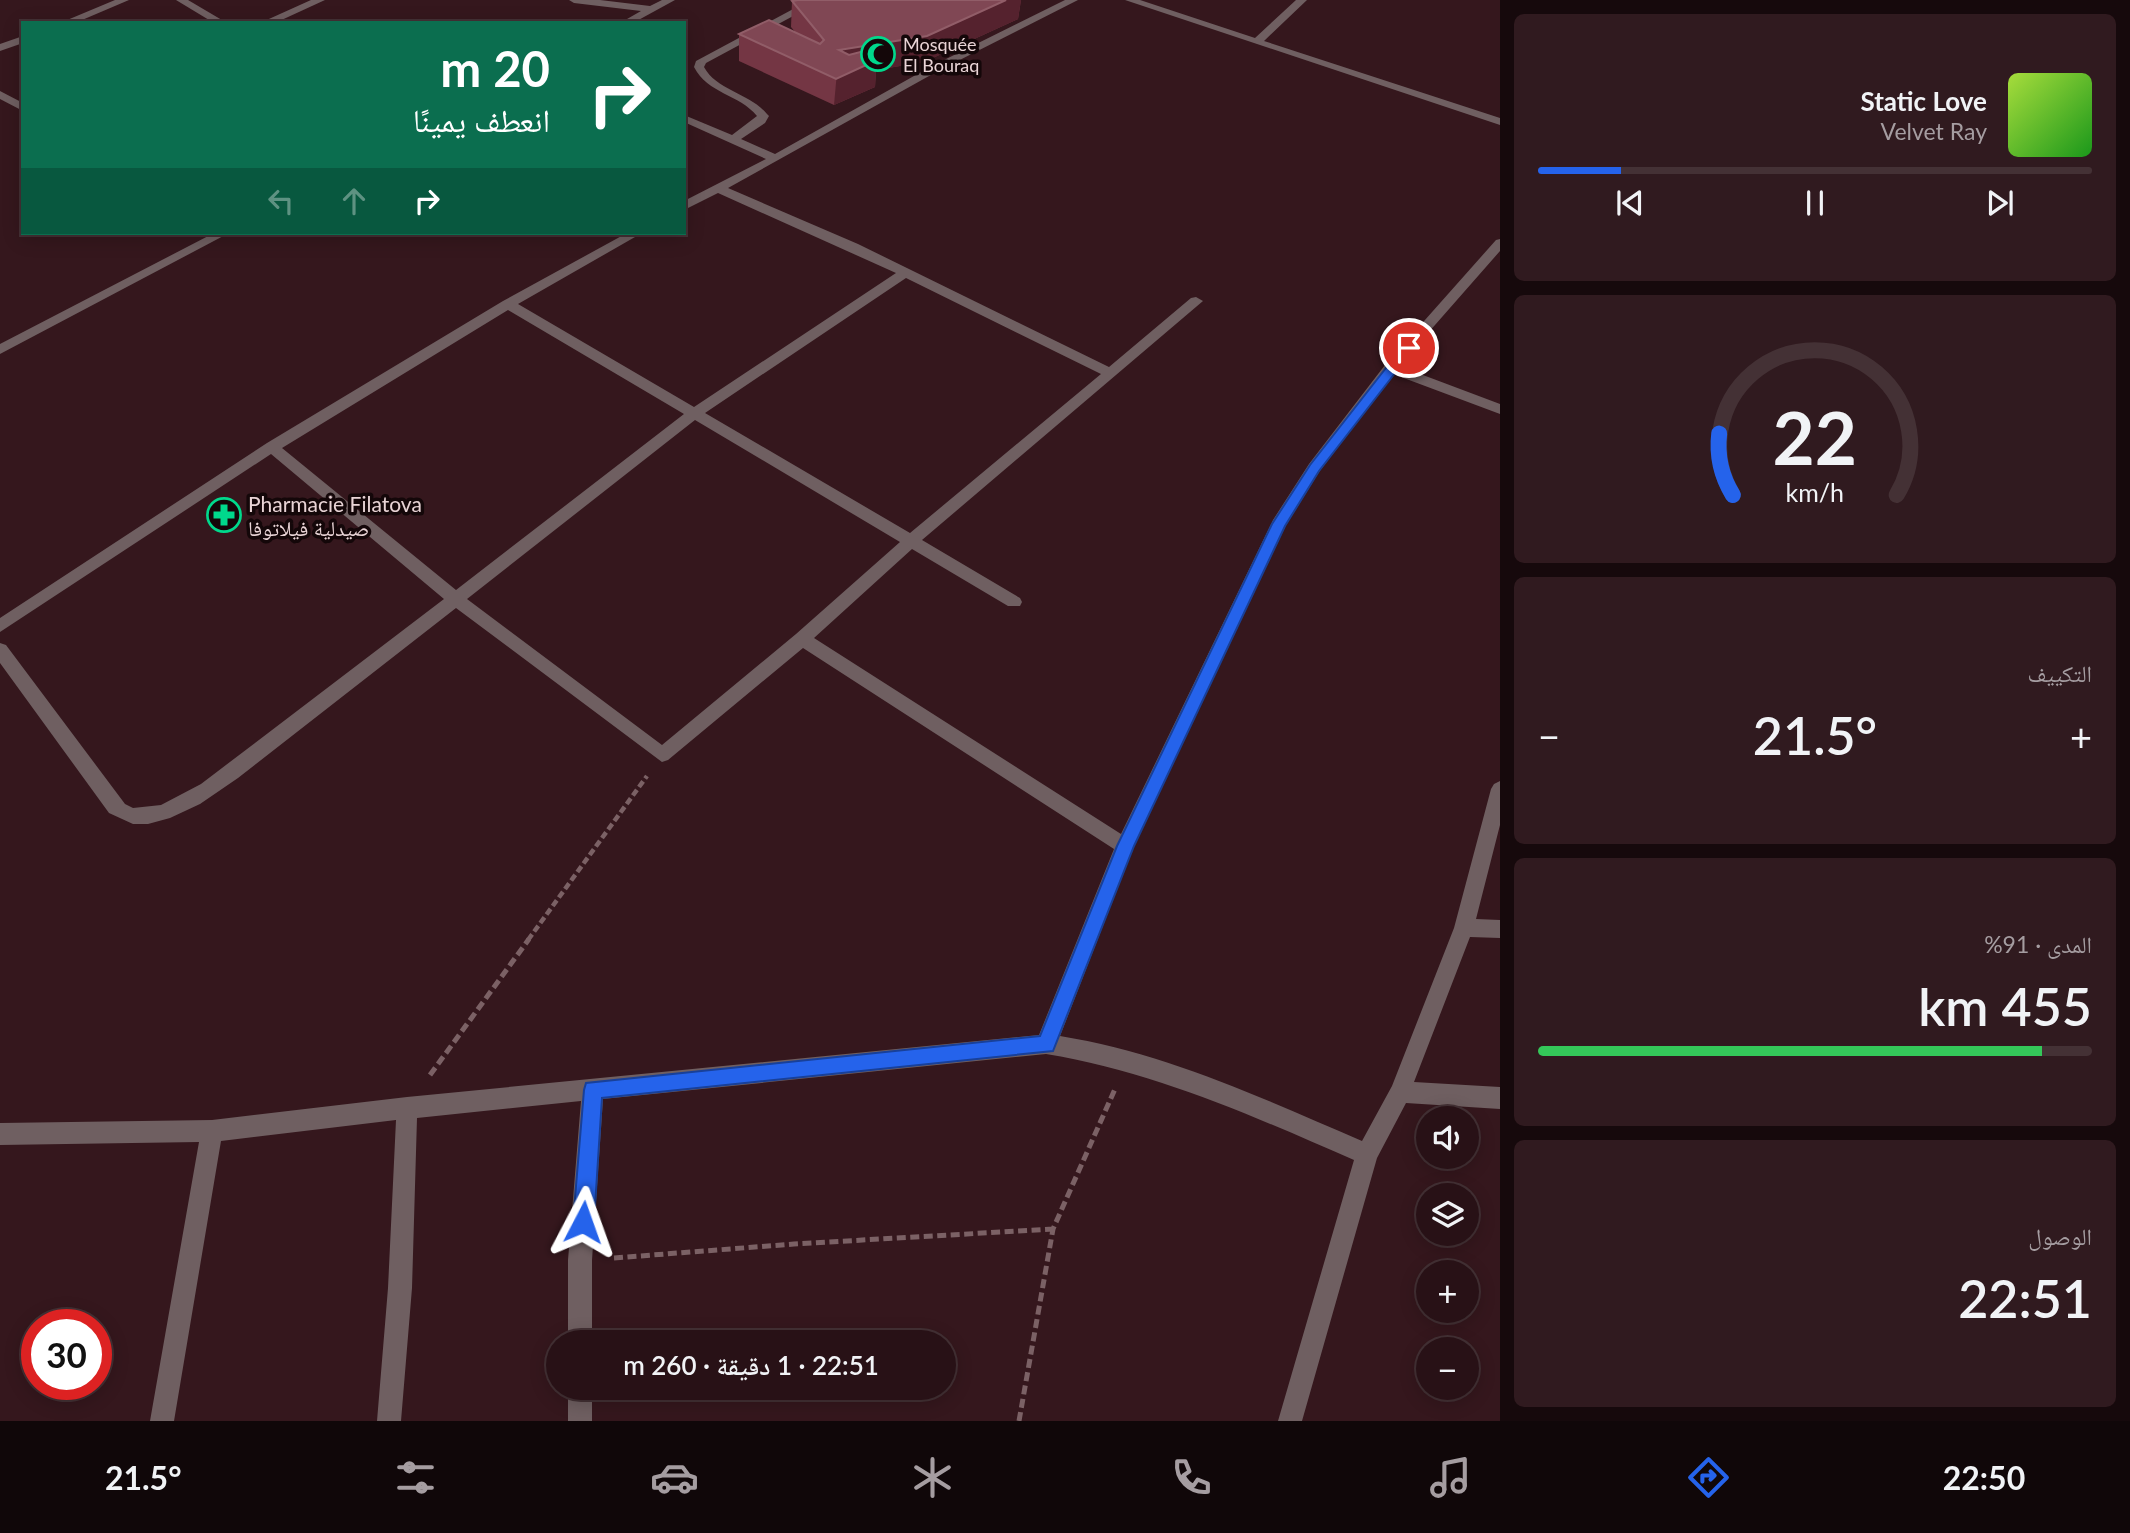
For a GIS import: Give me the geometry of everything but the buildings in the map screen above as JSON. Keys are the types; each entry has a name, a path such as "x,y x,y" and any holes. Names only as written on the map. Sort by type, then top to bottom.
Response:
{"street":[{"path":"70,21 124,0"},
{"path":"181,0 218,21"},
{"path":"270,21 320,0"},
{"path":"574,0 650,9"},
{"path":"629,21 670,0"},
{"path":"734,139 761,121 763,116 756,108 706,78 699,67 701,61 818,0"},
{"path":"686,205 775,159 934,69 1073,0"},
{"path":"1130,0 1259,40 1500,122"},
{"path":"1259,40 1302,0"},
{"path":"0,48 21,40"},
{"path":"0,94 21,107"},
{"path":"686,119 775,159"},
{"path":"718,188 906,272 1111,373"},
{"path":"0,350 219,235"},
{"path":"0,626 272,447 508,304 632,235"},
{"path":"1046,1044 1125,846 1279,524 1314,468 1390,368 1500,243"},
{"path":"0,650 120,811 136,816 174,809 232,773 692,415 906,272"},
{"path":"272,447 454,598 662,755 802,639 912,540 1196,302"},
{"path":"508,304 692,415 1014,601"},
{"path":"1390,368 1500,409"},
{"path":"802,639 1125,846"},
{"path":"1290,1421 1367,1154 1400,1092 1464,928 1500,789"},
{"path":"1464,928 1500,929"},
{"path":"1,1137 212,1131 407,1108 1046,1044 1087,1049 1174,1073 1367,1154"},
{"path":"580,1330 580,1260 593,1090"},
{"path":"1400,1092 1500,1098"},
{"path":"389,1421 400,1288 407,1108"},
{"path":"162,1421 212,1131"},
{"path":"580,1400 580,1421"}],"path":[{"path":"407,1108 662,755"},
{"path":"1019,1421 1053,1229 1128,1059"},
{"path":"580,1260 1053,1229"}],"place":[{"name":"Mosquée El Bouraq","path":"878,54"},
{"name":"Pharmacie Filatova صيدلية فيلاتوفا","path":"224,515"}],"route":[{"path":"583,1222 593,1090 1046,1044 1125,846 1279,524 1314,468 1390,368 1409,348"}]}
